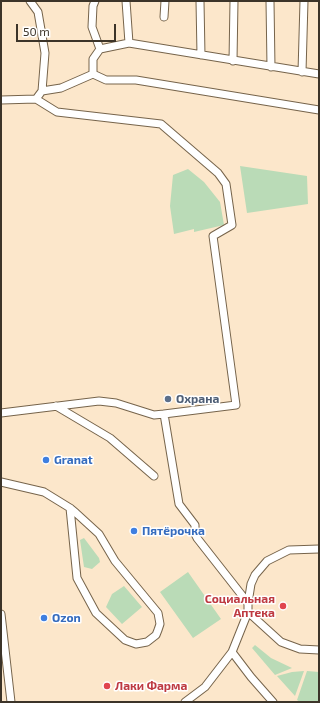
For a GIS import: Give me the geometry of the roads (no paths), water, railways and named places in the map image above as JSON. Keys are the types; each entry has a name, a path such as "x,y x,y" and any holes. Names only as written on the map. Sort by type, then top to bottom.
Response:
{"lane":[{"path":"30,1 38,12 45,53 42,91 36,98"},
{"path":"95,1 93,6 92,27 100,49"},
{"path":"126,1 128,43"},
{"path":"164,17 165,1"},
{"path":"200,1 201,55"},
{"path":"233,60 234,1"},
{"path":"270,1 271,67"},
{"path":"302,72 304,1"},
{"path":"93,74 93,58 100,49 128,43 319,74"},
{"path":"42,91 61,88 93,74 106,80 136,80 319,110"},
{"path":"1,100 36,98 57,112 161,124 218,173 226,184 232,226 213,236 236,405 154,415 116,404 99,401 1,413"},
{"path":"56,406 110,438 154,476"},
{"path":"164,414 180,504 195,525 195,534 197,538 248,603"},
{"path":"1,482 44,492 70,508 99,534 115,561 158,613 160,624 158,630 156,635 147,642 136,644 125,640 96,613 77,578 70,508"},
{"path":"185,702 205,687 232,652 248,612 251,584 255,575 267,561 289,550 319,549"},
{"path":"248,612 282,642 300,649 319,650"},
{"path":"1,614 2,638 11,702"},
{"path":"232,652 273,702"}],"place":[{"name":"Охрана","path":"168,399"},
{"name":"Granat","path":"46,460"},
{"name":"Пятёрочка","path":"134,531"},
{"name":"Социальная Аптека","path":"283,606"},
{"name":"Ozon","path":"44,618"},
{"name":"Лаки Фарма","path":"107,686"}]}
